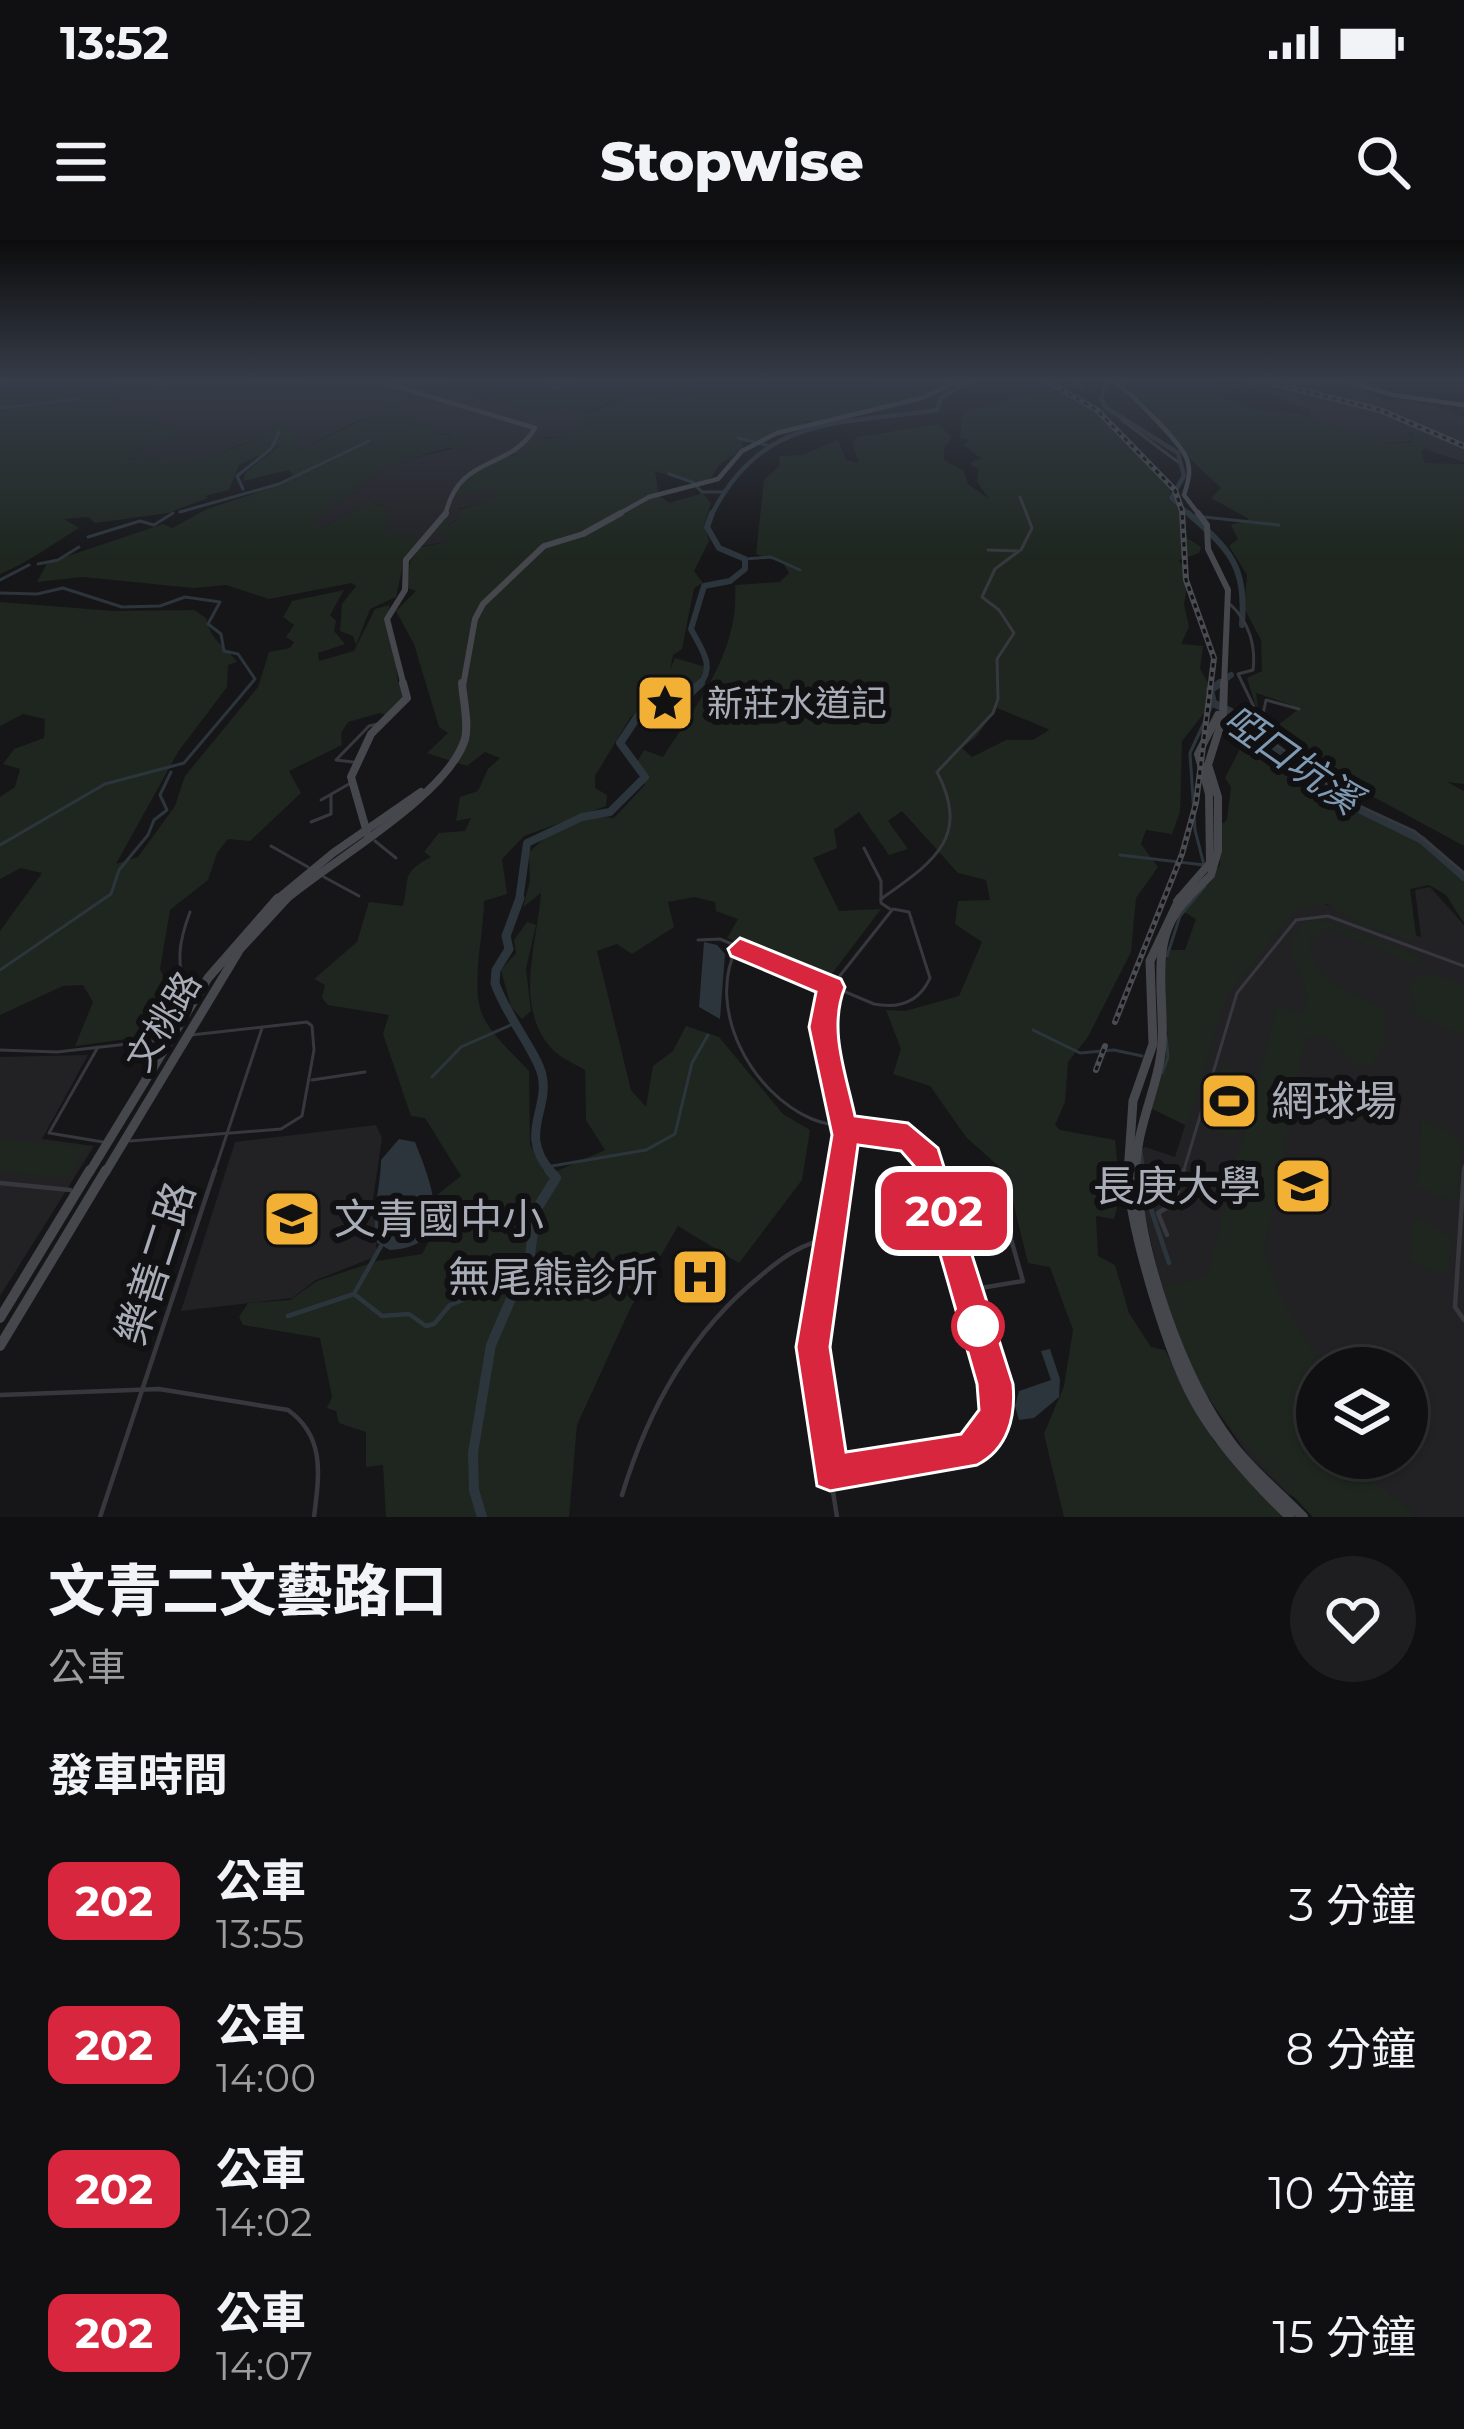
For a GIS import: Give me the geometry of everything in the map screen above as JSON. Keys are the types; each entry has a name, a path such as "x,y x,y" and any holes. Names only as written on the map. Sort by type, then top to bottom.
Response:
{"street":[{"path":"396,858 366,833 351,783 355,762 408,694 387,619 405,590 406,560 445,518 451,490 475,467 531,440"},
{"name":"文桃路","path":"0,1318 195,1000 199,980 252,920 437,780 455,756 466,734 463,658 484,604 548,544 587,532 649,497 718,479 742,451 763,440"},
{"path":"1145,440 1180,458"},
{"path":"1164,440 1190,476 1184,494 1208,529 1208,547 1232,606 1208,766 1218,796 1218,851 1211,874 1180,905 1157,962 1160,1056 1142,1102 1133,1160 1145,1246 1191,1375 1231,1443 1303,1517"},
{"path":"881,899 937,859 952,812 950,795 937,772 976,736 997,705 997,659 1014,635 999,610 983,602 983,593 995,569 1019,551 1032,528 1020,497"},
{"path":"988,550 1019,551"},
{"path":"1232,606 1245,620 1256,660 1253,670 1238,674 1261,721 1285,758 1327,784"},
{"path":"1261,721 1266,700 1299,709"},
{"path":"1220,709 1261,721 1309,752 1328,772 1338,796 1414,831 1464,873"},
{"path":"1220,709 1198,754 1209,794 1210,863 1174,904 1150,961 1154,1044 1133,1101 1126,1139 1127,1182 1150,1284 1198,1408 1249,1477 1290,1517"},
{"path":"355,762 336,760 369,726 382,723"},
{"path":"321,800 351,783"},
{"path":"311,822 331,814 331,795"},
{"path":"271,846 359,896"},
{"path":"698,940 710,937 886,1007 905,1005 925,991 929,970 909,912 885,908 881,881 864,848"},
{"name":"文桃路","path":"0,1346 184,1036 248,938 313,871"},
{"path":"837,1517 813,1347 844,1129 822,1027 823,1009 832,987 892,910"},
{"path":"190,912 178,954 182,980 195,1000"},
{"path":"1167,1234 1158,1213 1174,1203 1237,993 1296,920 1328,916 1464,966"},
{"path":"737,947 727,986 740,1049 765,1087 789,1109 844,1129 893,1133 915,1141 922,1149 996,1397 997,1410 979,1444 964,1452 830,1473"},
{"path":"182,980 199,980"},
{"path":"0,1050 98,1047 307,1022 312,1026 310,1081 298,1121 281,1130 107,1143 50,1133 98,1047"},
{"name":"樂善二路","path":"100,1517 263,1027"},
{"path":"310,1081 364,1072"},
{"path":"1464,1166 1455,1306 1464,1320"},
{"path":"0,1183 78,1191"},
{"path":"968,1291 1023,1282 1005,1218 1010,1208"},
{"path":"622,1495 639,1439 663,1386 725,1304 804,1245 830,1239"},
{"path":"0,1395 144,1389 252,1403 304,1419 314,1432 319,1457 314,1517"}],"shaded area":[{"path":"0,440 167,440 122,459 167,457 174,463 254,440 297,440 292,447 303,449 322,440 477,442 468,450 448,448 380,471 313,522 323,527 372,503 390,508 384,531 418,542 404,561 396,597 370,609 356,645 353,636 340,631 342,604 356,586 352,583 269,599 226,585 193,588 83,577 37,582 47,563 163,524 172,528 207,509 283,484 293,476 289,470 243,481 246,472 282,444 239,465 229,490 168,513 95,523 88,517 64,519 79,528 0,574"},
{"path":"166,440 254,440 196,462 174,463 167,457 117,459"},
{"path":"297,440 321,440 303,449 291,448"},
{"path":"454,440 543,440 524,453 511,455 497,499 458,509 462,516 440,531 451,536 447,542 415,547 417,542 383,531 390,508 373,503 323,527 312,522 380,471 460,447"},
{"path":"762,440 741,442 744,448 719,465 709,481 696,484 655,471 659,495 669,503 703,493 711,503 704,525 709,541 694,571 703,583 694,588 682,649 673,655 670,670 675,658 706,667 697,684 667,704 657,698 654,708 630,718 595,776 595,788 607,795 606,806 524,836 502,859 507,894 484,901 477,978 480,1006 493,1032 529,1071 530,1145 548,1175 605,1150 586,1120 585,1070 553,1050 533,1014 530,974 541,893 523,907 530,881 529,853 569,826 593,818 614,818 645,785 636,764 644,750 663,757 714,676 731,632 735,585 780,582 789,573 783,563 756,554 764,480 780,465 779,456 802,455 838,440 846,460 859,463 855,440 950,440 944,460 964,471 968,484 989,499 977,482 978,469 969,463 981,458 963,445 968,440 1123,440 1172,487 1168,499 1182,511 1184,536 1201,547 1199,553 1179,560 1189,575 1184,604 1189,627 1181,644 1203,646 1200,669 1209,684 1205,712 1182,741 1180,812 1172,834 1146,830 1141,844 1158,867 1136,898 1131,952 1088,1037 1068,1062 1065,1102 1055,1125 1060,1130 1115,1140 1120,1195 1114,1219 1096,1216 1098,1256 1115,1265 1129,1313 1151,1347 1165,1350 1214,1441 1282,1517 1064,1517 1044,1434 1064,1386 1073,1330 1050,1267 1028,1263 1006,1173 966,1137 930,1086 893,1074 901,1049 886,1010 905,1011 959,996 982,942 955,924 958,901 990,900 986,880 958,873 902,811 888,821 908,849 889,855 859,812 834,830 837,848 813,858 839,911 881,909 831,975 821,977 727,938 738,919 716,911 715,902 694,897 668,902 674,927 632,954 617,944 597,951 631,1090 646,1107 653,1066 673,1051 686,1026 719,1037 783,1114 810,1130 802,1180 739,1263 678,1226 630,1309 577,1425 569,1517 386,1517 383,1465 366,1467 366,1432 339,1423 336,1411 327,1408 332,1397 320,1338 243,1325 239,1317 248,1303 290,1300 317,1281 377,1261 422,1254 443,1216 438,1194 461,1176 425,1118 411,1116 383,1034 389,1015 328,1005 322,998 325,985 314,979 357,942 369,902 403,906 410,872 431,857 424,852 439,833 465,831 471,818 456,821 460,797 478,791 488,769 500,758 485,752 467,766 427,753 448,733 439,727 414,644 396,611 416,591 407,588 410,562 420,547 447,542 450,536 434,532 446,520 448,526 462,516 457,510 496,499 496,490 449,495 485,462 524,453 535,442","holes":["997,708 1049,730 1033,740 1006,740 972,757 962,748"]},
{"path":"1376,440 1389,444 1419,440 1430,446 1421,451 1425,463 1464,464 1464,784 1447,782 1464,791 1464,846 1333,775 1278,725 1300,708 1256,693 1259,716 1247,678 1262,671 1261,640 1244,608 1247,575 1229,546 1238,539 1231,525 1249,519 1211,498 1221,488 1172,442"},
{"path":"1419,440 1464,440 1464,462 1427,450"},
{"path":"344,590 330,615 336,621 334,631 345,644 318,653 319,661 354,651 375,609 389,605 402,702 387,715 348,722 341,733 342,745 289,771 301,793 250,841 228,839 217,853 208,880 170,910 160,969 171,994 156,1035 75,1046 93,1002 83,985 63,986 0,1015 0,931 42,873 21,868 0,879 0,797 15,787 20,769 3,764 14,749 44,738 45,719 23,714 0,726 0,602 114,611 194,610 206,618 215,638 237,662 228,665 227,687 178,752 116,864 138,857 175,806 185,776 258,687 269,652 290,648 294,642 286,637 294,625 283,617 292,601"},
{"path":"1238,733 1255,736 1332,798 1417,840 1464,881 1464,923 1446,895 1429,885 1410,889 1416,935 1412,941 1360,924 1327,904 1295,911 1227,995 1187,1126 1150,1108 1168,1038 1160,976 1170,950 1185,950 1196,919 1181,910 1220,865 1219,826 1227,820 1231,787 1225,778 1241,747"},
{"name":"長庚大學","path":"1430,887 1464,925 1464,1517 1340,1517 1288,1494 1248,1455 1204,1392 1160,1284 1138,1151 1145,1147 1175,1157 1228,989 1294,911 1324,904 1421,937 1415,890"},
{"path":"1319,919 1420,957 1419,966 1327,927 1310,940 1312,955 1326,977 1386,1013 1385,1042 1372,1065 1354,1064 1327,1037 1306,1037 1264,1252 1283,1301 1310,1347 1296,1347 1296,1479 1372,1479 1417,1517 1313,1517 1212,1401 1187,1357 1162,1287 1207,1277 1277,1005 1301,1014 1306,1000 1291,947 1305,922"},
{"path":"527,922 536,925 526,969 531,1011 522,1019 511,1007 501,970 516,953 514,940"},
{"path":"704,942 717,945 725,954 720,1019 699,1007"},
{"path":"1429,973 1464,984 1464,1036 1409,1012 1416,1009 1409,987"},
{"path":"88,1055 42,1139 94,1146 0,1296 0,1057"},
{"name":"網球場","path":"1222,1064 1251,1078 1235,1138 1205,1123"},
{"path":"1422,1119 1448,1131 1462,1145 1456,1204 1417,1186"},
{"name":"文青國中小","path":"376,1125 382,1138 373,1199 377,1256 316,1280 292,1298 181,1311 235,1142"},
{"path":"0,1139 87,1147 68,1178 0,1172"},
{"path":"399,1139 415,1142 434,1209 425,1237 412,1246 390,1250 377,1243 375,1213 381,1160"},
{"path":"1414,1217 1453,1237 1448,1271 1434,1273 1409,1260"},
{"path":"1050,1349 1060,1379 1059,1397 1034,1418 1019,1420 1015,1406 1019,1391 1051,1380 1041,1351"}],"waterway":[{"path":"243,489 237,476 271,449 275,440"},
{"path":"744,440 770,446"},
{"path":"711,516 731,483 754,459 784,440"},
{"name":"啞口坑溪","path":"1157,440 1178,453 1184,476 1171,498 1191,516"},
{"path":"180,512 279,484 369,441"},
{"path":"669,474 692,482 702,492 723,492"},
{"path":"88,537 140,521 154,525 173,513"},
{"path":"699,685 707,665 691,629 704,586 730,581 745,569 745,559 719,548 707,527 712,513"},
{"name":"啞口坑溪","path":"1188,513 1233,561 1241,588 1242,625"},
{"path":"1195,516 1279,525"},
{"path":"38,564 58,560 79,547"},
{"path":"745,559 771,557 800,570"},
{"path":"0,580 29,565"},
{"path":"0,593 37,594 63,588 122,607 160,606 185,597 220,602 208,624 221,634 224,651 238,654 255,679 184,763 105,784 0,845"},
{"name":"啞口坑溪","path":"1216,686 1231,675"},
{"name":"啞口坑溪","path":"1220,683 1210,690 1213,703 1254,723 1286,763 1334,797 1422,840 1464,877"},
{"path":"519,901 527,843 582,817 610,812 645,777 620,743 638,716 685,698 699,685"},
{"path":"1120,855 1204,865 1195,830 1190,753 1213,703"},
{"path":"0,970 111,894 119,870 148,835 154,820 167,810 160,795 171,772"},
{"path":"1167,956 1180,916 1205,886"},
{"path":"519,901 506,936 509,949 496,970 495,983 542,1075 537,1146 552,1173"},
{"path":"432,1077 461,1047 513,1024"},
{"path":"1033,1030 1080,1053 1114,1050 1142,1056"},
{"path":"546,1167 646,1150 675,1134 692,1063 708,1035"},
{"path":"1162,1073 1168,1057 1166,1036"},
{"path":"1141,1151 1144,1173"},
{"path":"482,1517 474,1490 473,1453 491,1345 530,1255 536,1210 556,1178 549,1170"},
{"path":"1144,1170 1148,1200 1169,1263"},
{"path":"355,1292 381,1246"},
{"path":"288,1316 354,1294 382,1316 409,1314 426,1326 434,1324 450,1305 521,1277"}],"railway":[{"path":"1115,1022 1182,854 1196,803 1214,658 1186,580 1182,511 1175,490 1126,440"},
{"path":"1449,440 1464,446"},
{"path":"1096,1070 1105,1046"}],"bus line":[{"name":"202","path":"740,949 832,987 822,1027 844,1129 908,1137 928,1158 995,1384 997,1410 990,1429 979,1444 964,1452 830,1473 813,1347 843,1142"}],"place":[{"name":"新莊水道記","path":"665,703"},
{"name":"網球場","path":"1229,1101"},
{"name":"長庚大學","path":"1303,1186"},
{"name":"文青國中小","path":"292,1219"},
{"name":"無尾熊診所","path":"700,1277"}]}
